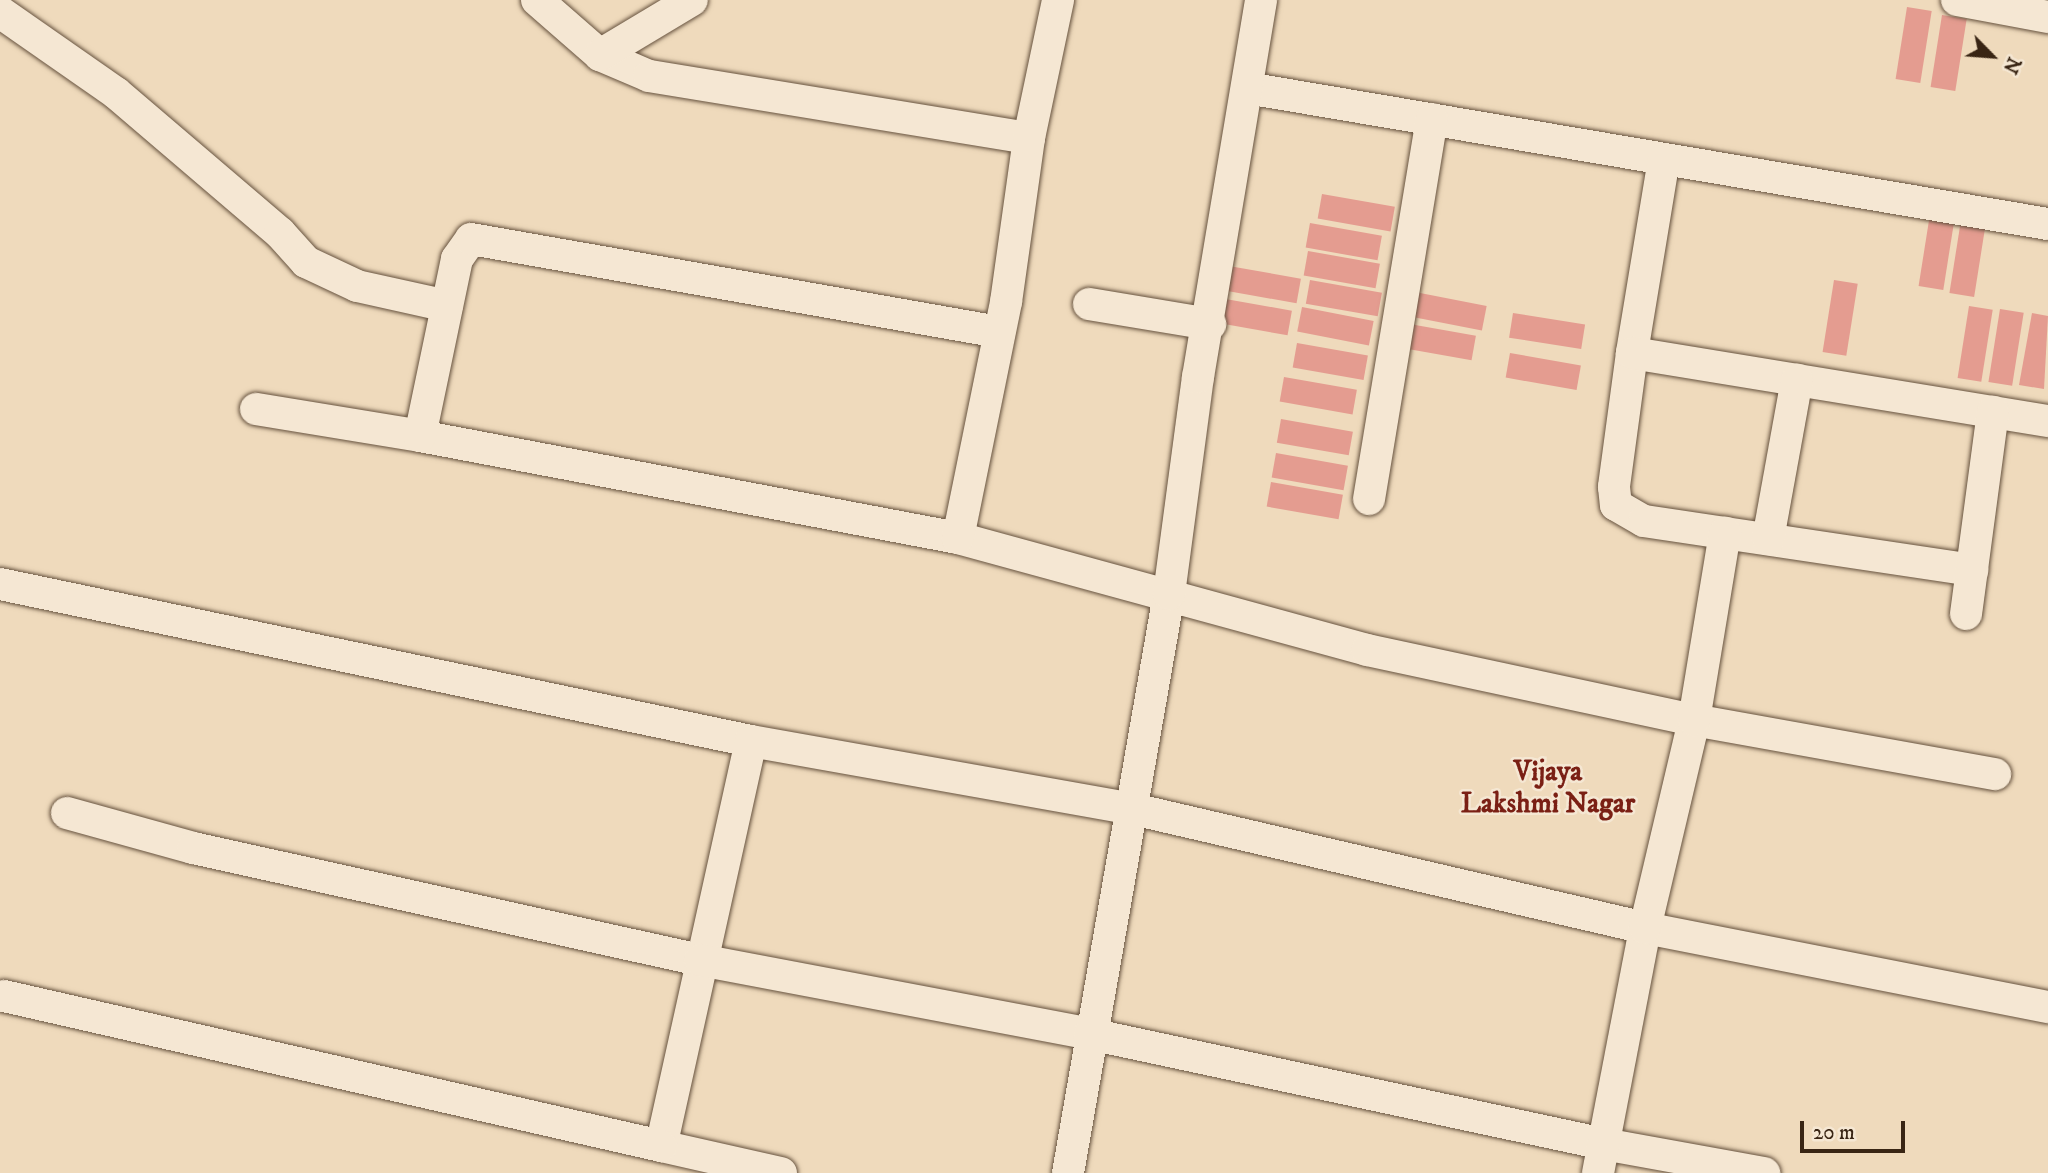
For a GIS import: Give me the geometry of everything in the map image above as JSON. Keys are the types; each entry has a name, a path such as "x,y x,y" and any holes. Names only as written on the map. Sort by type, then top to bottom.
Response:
{"street":[{"path":"537,0 600,55 649,76 1029,138"},
{"path":"600,55 692,0"},
{"path":"958,538 999,332 1029,138 1058,0"},
{"path":"1069,1173 1090,1034 1133,809 1169,594 1198,377 1210,324 1261,0"},
{"path":"1957,0 2048,17"},
{"path":"0,12 116,93 271,226 306,262 357,286 447,306"},
{"path":"1247,88 2048,224"},
{"path":"1369,499 1432,119"},
{"path":"1664,159 1632,353 1614,487 1616,505 1644,521 1972,570"},
{"path":"420,436 457,259 471,239 999,332"},
{"path":"1089,304 1210,324"},
{"path":"1632,353 2048,421"},
{"path":"1768,539 1797,380"},
{"path":"257,409 420,436 958,538 1367,650 1695,720 1995,774"},
{"path":"1966,614 1993,412"},
{"path":"1601,1159 1645,928 1695,720 1725,533"},
{"path":"0,584 751,741 1133,809 1645,928 2048,1007"},
{"path":"661,1146 700,960 751,741"},
{"path":"67,813 193,848 700,960 1090,1034 1601,1159 1764,1173"},
{"path":"4,996 781,1173"}],"building":[{"path":"1907,7 1932,11 1920,83 1896,79"},
{"path":"1942,15 1967,19 1955,91 1931,87"},
{"path":"1322,194 1395,207 1391,231 1318,219"},
{"path":"1930,214 1955,218 1943,290 1919,286"},
{"path":"1961,220 1986,224 1974,297 1949,293"},
{"path":"1310,223 1382,236 1378,260 1306,248"},
{"path":"1308,251 1380,264 1376,288 1304,276"},
{"path":"1229,266 1301,279 1297,303 1225,291"},
{"path":"1310,280 1382,293 1378,316 1306,304"},
{"path":"1834,280 1858,284 1846,356 1823,352"},
{"path":"1415,292 1487,306 1482,330 1410,317"},
{"path":"1220,298 1292,311 1288,335 1216,323"},
{"path":"1969,306 1993,310 1981,382 1958,378"},
{"path":"1302,307 1374,321 1369,345 1297,332"},
{"path":"2000,309 2024,313 2012,386 1988,382"},
{"path":"1513,313 1585,324 1581,349 1509,338"},
{"path":"2032,313 2048,316 2044,389 2019,385"},
{"path":"1404,323 1476,336 1472,360 1400,348"},
{"path":"1297,343 1368,356 1364,380 1293,368"},
{"path":"1510,353 1581,366 1577,390 1506,378"},
{"path":"1284,377 1357,390 1353,414 1280,402"},
{"path":"1281,419 1353,432 1349,455 1277,443"},
{"path":"1276,453 1348,466 1344,490 1272,478"},
{"path":"1271,482 1343,495 1339,519 1267,507"}],"district":[{"name":"Vijaya Lakshmi Nagar","path":"1548,788"}]}
